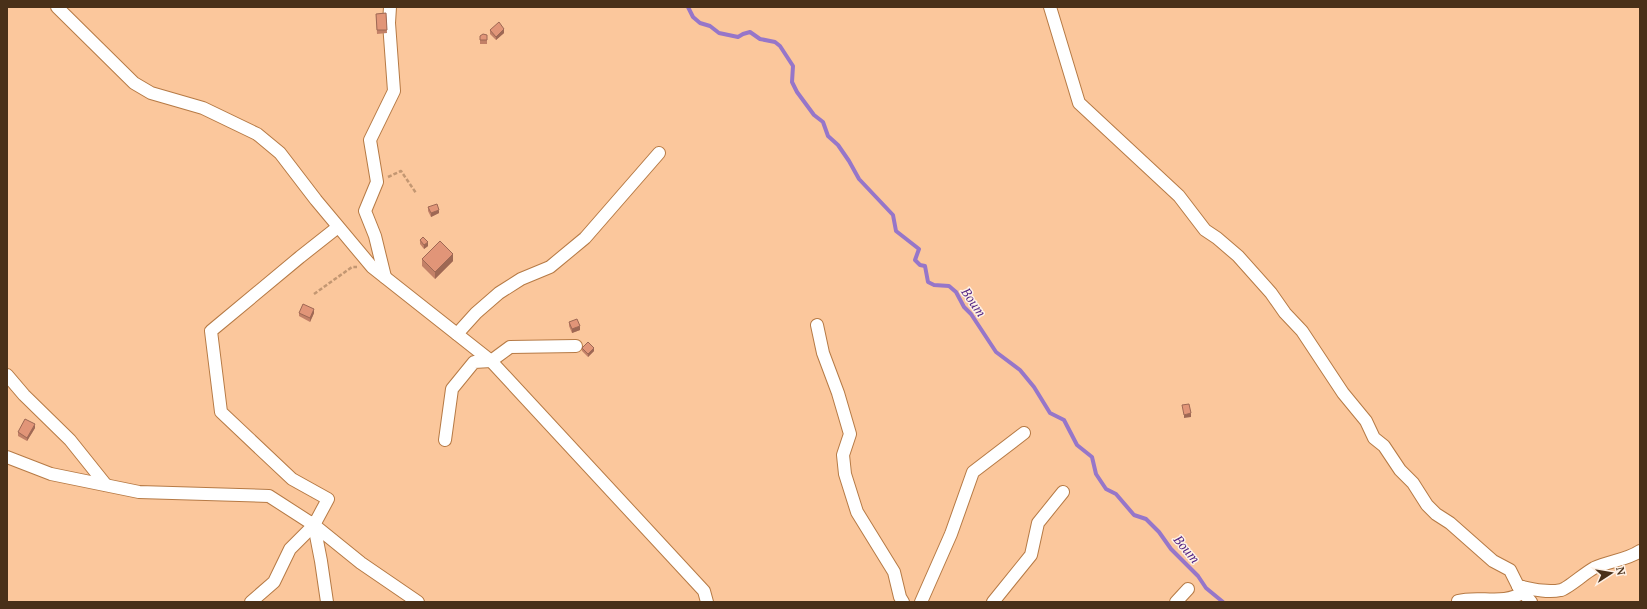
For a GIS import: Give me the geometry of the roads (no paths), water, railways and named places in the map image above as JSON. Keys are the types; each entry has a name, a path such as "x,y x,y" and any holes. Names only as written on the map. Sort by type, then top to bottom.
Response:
{"street":[{"path":"57,7 134,84 151,93 203,108 257,134 280,153 338,227 372,267 492,361 705,597 718,602"},
{"path":"385,278 375,236 365,212 377,182 370,140 394,91 389,23 390,7"},
{"path":"1050,7 1080,103 1179,196 1205,230 1238,256 1271,293 1285,313 1302,331 1343,393 1366,421 1374,438 1384,446 1400,470 1413,483 1427,505 1493,561 1510,570 1520,589 1531,602"},
{"path":"457,334 476,313 499,293 521,279 550,267 585,238 659,153"},
{"path":"251,602 274,582 290,549 314,525 328,499 292,479 221,412 212,331 338,227"},
{"path":"817,325 823,353 838,392 850,434 844,455 845,474 857,512 894,572 900,597 903,602"},
{"path":"446,440 452,389 474,362 492,361 510,347 576,346"},
{"path":"7,375 24,395 70,440 106,485"},
{"path":"921,602 951,534 973,472 1024,433"},
{"path":"7,457 51,474 139,492 269,496 314,525 361,563 418,602"},
{"path":"993,602 1031,555 1038,523 1063,492"},
{"path":"314,525 327,602"},
{"path":"1520,589 1546,591 1563,590 1594,569 1634,555 1640,551"},
{"path":"1176,602 1188,589"},
{"path":"1458,601 1468,598 1485,601 1515,598 1520,589"}],"waterway":[{"name":"Boum","path":"688,7 693,17 700,23 710,26 719,33 738,37 750,32 760,39 775,42 780,46 793,66 792,82 797,92 814,115 823,122 828,136 838,145 859,179 893,215 896,231 919,249 915,260 920,265 925,266 928,282 934,285 949,286 956,292 964,307 971,314 996,352 1020,370 1034,387 1050,413 1064,420 1077,445 1092,457 1096,474 1106,489 1116,494 1134,515 1146,519 1159,532 1171,549 1198,576 1206,588 1223,602"}]}
